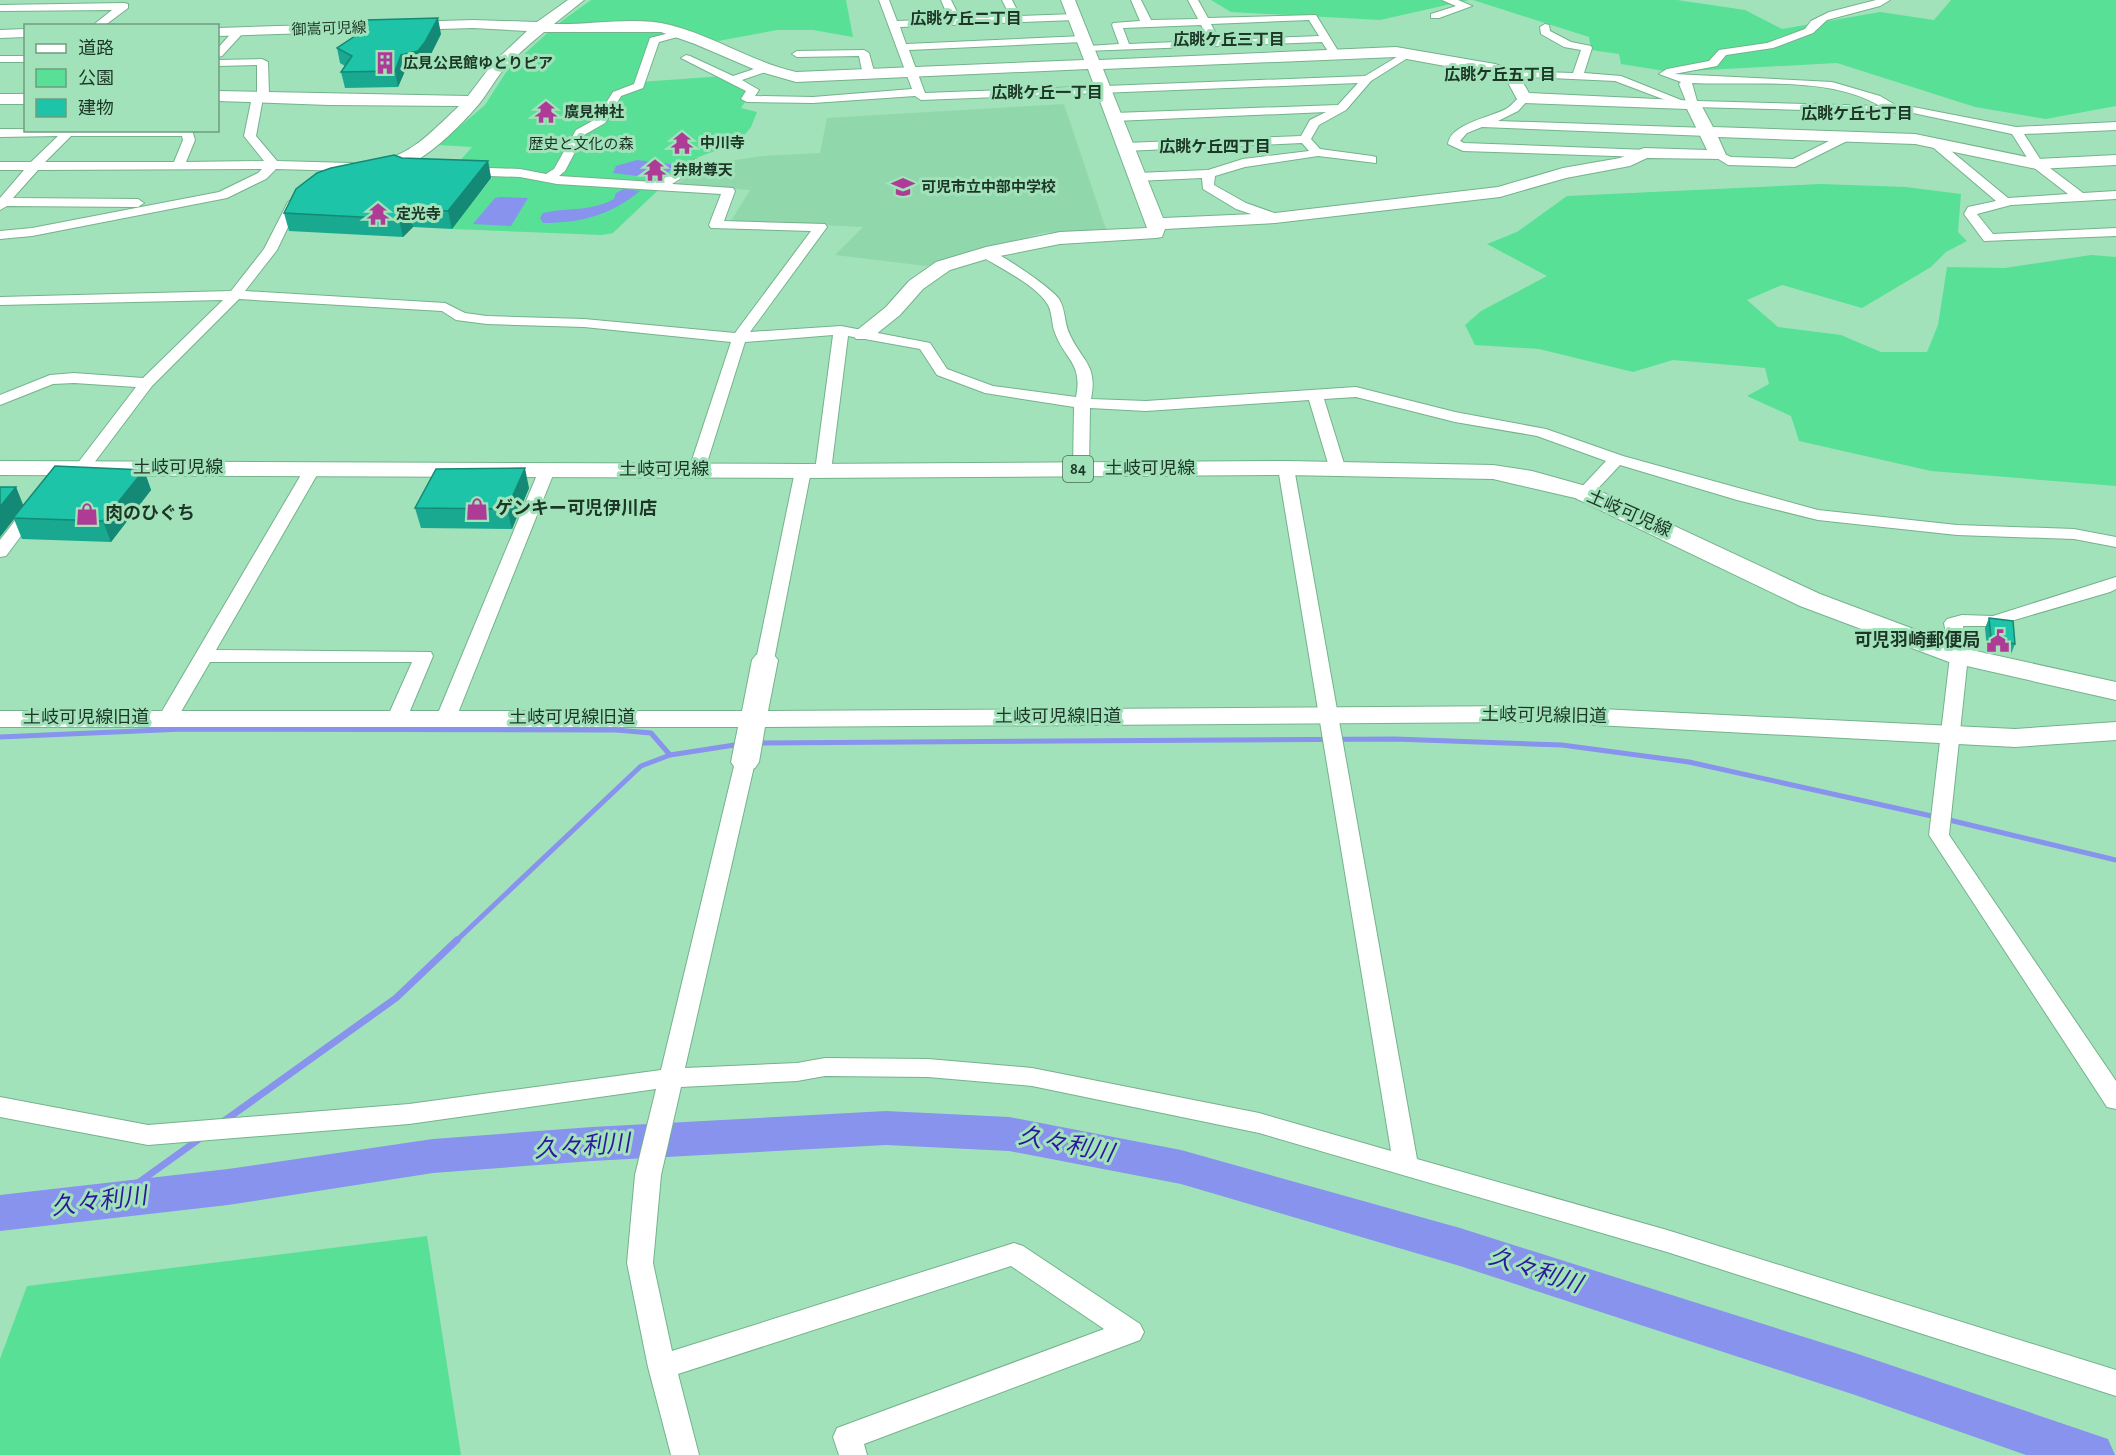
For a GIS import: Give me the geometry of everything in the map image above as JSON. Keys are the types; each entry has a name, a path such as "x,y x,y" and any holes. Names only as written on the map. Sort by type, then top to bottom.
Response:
{"main road":[{"name":"土岐可児線","path":"0,468 60,480 313,468 813,471 1287,468 1492,472 1532,479 1584,493 1810,600 1959,656 2116,691"}],"street":[{"path":"58,7 67,0"},
{"path":"0,552 60,480 147,383 235,295 270,250 305,192 356,172 395,165 421,151 473,101 498,66 540,27 577,0"},
{"path":"884,0 904,47 921,97 1367,79"},
{"path":"946,0 956,22"},
{"path":"1006,0 1016,19"},
{"path":"863,335 893,311 916,285 943,266 986,253 1060,238 1156,233 1156,224 1068,0"},
{"path":"1136,0 1147,24"},
{"path":"1193,0 1217,44"},
{"path":"1435,16 1467,6 1447,0"},
{"path":"1885,0 1872,7 1821,17 1809,31 1769,46 1723,52 1713,64 1665,73 1670,77 1690,79 1824,83 1863,94 1894,109"},
{"path":"0,8 127,3"},
{"path":"100,24 127,3"},
{"path":"894,24 1075,17"},
{"path":"1125,47 1117,25 1312,17 1335,54"},
{"name":"御嵩可児線","path":"219,32 473,24 572,30 651,27 681,33 764,69 796,77 913,72 1088,51 1335,54 1396,52 1511,74"},
{"path":"1545,27 1545,32 1568,45 1587,48 1577,77"},
{"path":"219,53 239,31"},
{"path":"0,34 24,33"},
{"path":"550,177 559,171 580,133 601,121 617,94 639,86 654,40 681,33"},
{"path":"904,47 1088,51 1125,47 1326,39"},
{"path":"797,54 864,53 869,75"},
{"path":"1305,139 1314,123 1342,108 1367,79 1409,54"},
{"path":"686,58 753,90 747,99 813,100 920,92"},
{"path":"2,61 24,59"},
{"path":"219,63 262,62 263,93 258,97 250,136 273,165"},
{"path":"732,80 764,69"},
{"path":"1511,74 1622,79 1687,103"},
{"path":"1511,74 1524,98"},
{"path":"1690,79 1685,84 1687,103 1708,132 1719,154 1728,161 1795,163 1840,142 1845,137"},
{"path":"219,96 329,100 473,101"},
{"path":"0,99 24,98"},
{"path":"1524,98 1913,110 2016,131 2116,126"},
{"path":"1524,98 1521,104 1512,110 1463,130 1454,140 1454,144 1463,147 1719,154"},
{"path":"1114,117 1342,108"},
{"path":"1479,124 1915,139 2037,164 2116,160"},
{"path":"2016,131 2037,164 2080,197"},
{"path":"1,203 69,132"},
{"path":"0,133 187,132 189,140 178,165"},
{"path":"1125,147 1305,139"},
{"path":"1305,139 1316,152"},
{"path":"1935,144 2005,202"},
{"path":"1137,177 1209,174 1243,163 1316,152 1372,160"},
{"path":"1156,224 1275,218 1500,192 1563,173 1624,162 1644,153"},
{"path":"657,185 673,179 696,164"},
{"path":"0,235 32,232 223,195 262,176 273,165"},
{"path":"395,165 414,169"},
{"path":"0,166 351,166 356,172"},
{"path":"447,171 520,173 578,181 729,191 716,225 820,227 739,338 697,469"},
{"path":"1209,174 1207,186 1241,206 1275,218"},
{"path":"2116,195 2005,202 1973,210 1970,214 1989,238 2116,232"},
{"path":"1,203 137,202 145,211"},
{"path":"986,253 1037,286 1052,299 1062,334 1081,362 1086,385 1082,403 1081,469"},
{"path":"0,301 235,295 445,307 461,317 487,320 584,323 739,338 805,331 841,330 925,346 942,372 990,390 1082,403 1146,406 1356,392 1455,417 1540,432 1617,459 1743,496 1818,514 1957,530 2074,534 2116,542"},
{"path":"686,1455 662,1367 640,1263 648,1175 667,1085 745,762 765,660 813,471 841,330"},
{"path":"0,400 50,380 74,378 147,383"},
{"path":"1316,396 1338,470"},
{"path":"1584,493 1617,459"},
{"path":"168,718 313,468"},
{"path":"1287,468 1406,1165"},
{"path":"446,718 547,470"},
{"path":"2116,582 2104,588 1994,621 1962,620 1953,623 1959,656 1948,735 1939,835 2116,1100"},
{"path":"204,656 424,656 397,718"},
{"name":"土岐可児線旧道","path":"0,719 446,718 752,725 1332,731 1539,714 2015,738 2116,731"},
{"path":"0,1107 148,1135 409,1114 797,1072 825,1067 928,1068 1032,1077 1259,1124 1406,1165 1667,1241 2116,1383"},
{"path":"662,1367 1014,1254 1130,1332 847,1437 853,1455"}],"shaded area":[{"name":"可児市立中部中学校","path":"1064,104 1106,229 1042,233 926,266 835,255 863,227 731,221 750,190 677,184 702,165 762,156 820,153 827,118"}],"green space":[{"name":"歴史と文化の森","path":"591,0 846,0 853,37 813,30 777,30 707,43 681,33 654,40 640,82 724,76 753,90 741,108 757,112 751,127 739,142 696,158 674,175 613,233 602,235 452,229 498,170 457,164 472,147 438,145 485,105 508,69 555,26"},
{"path":"1211,0 1469,0 1380,20 1231,12"},
{"path":"1473,0 1677,0 1745,10 1782,29 1880,12 1934,20 1951,0 2116,0 2116,106 2046,119 1975,107 1837,63 1671,72 1621,64 1619,54 1591,50 1589,37"},
{"path":"1821,184 1906,187 1961,194 1958,232 1967,241 1946,252 1931,267 1862,308 1782,285 1747,300 1778,327 1841,335 1881,352 1927,352 1938,325 1947,267 2005,268 2091,255 2116,257 2116,486 1931,471 1799,441 1791,416 1747,396 1769,384 1765,368 1673,360 1633,372 1539,349 1475,345 1465,325 1481,311 1547,276 1487,244 1517,232 1567,196"},
{"path":"427,1236 461,1455 0,1455 0,1359 27,1286"}],"water":[{"path":"637,160 678,165 662,177 613,173 616,166"},
{"path":"624,189 640,191 607,212 557,223 543,223 540,218 543,213 552,211 597,206 614,199 616,193"},
{"path":"495,198 528,198 511,226 473,224"}],"building":[{"path":"438,18 418,51 401,55 395,71 341,72 352,56 337,48 358,34 366,20"},
{"name":"定光寺","path":"394,155 402,158 488,161 448,211 409,209 399,219 284,213 296,189 317,173"},
{"path":"55,466 144,470 103,521 13,518"},
{"path":"525,468 507,509 415,508 436,469"},
{"path":"0,487 16,487 0,507"},
{"path":"1989,618 2013,621 2015,644 1991,638"}],"waterway":[{"path":"0,737 184,729 616,730 651,733 670,755"},
{"path":"756,743 1395,739 1562,745 1689,762 1936,817"},
{"path":"670,755 741,744"},
{"path":"456,941 641,766 670,755"},
{"path":"1945,819 2116,860"},
{"path":"224,1121 396,998 457,940"},
{"name":"久々利川","path":"0,1213 228,1187 433,1156 592,1144 886,1128 1009,1134 1181,1167 1460,1247 1855,1374 2091,1455"},
{"path":"117,1198 202,1137"}],"place":[{"name":"広見公民館ゆとりピア","path":"385,63"},
{"name":"廣見神社","path":"546,112"},
{"name":"中川寺","path":"682,143"},
{"name":"弁財尊天","path":"655,170"},
{"name":"可児市立中部中学校","path":"903,187"},
{"name":"定光寺","path":"378,214"},
{"name":"ゲンキー可児伊川店","path":"477,509"},
{"name":"肉のひぐち","path":"87,514"},
{"name":"可児羽崎郵便局","path":"1998,641"}],"district":[{"name":"広眺ケ丘二丁目","path":"966,19"},
{"name":"広眺ケ丘三丁目","path":"1229,40"},
{"name":"広眺ケ丘五丁目","path":"1500,75"},
{"name":"広眺ケ丘一丁目","path":"1047,93"},
{"name":"広眺ケ丘七丁目","path":"1857,114"},
{"name":"広眺ケ丘四丁目","path":"1215,147"}]}
